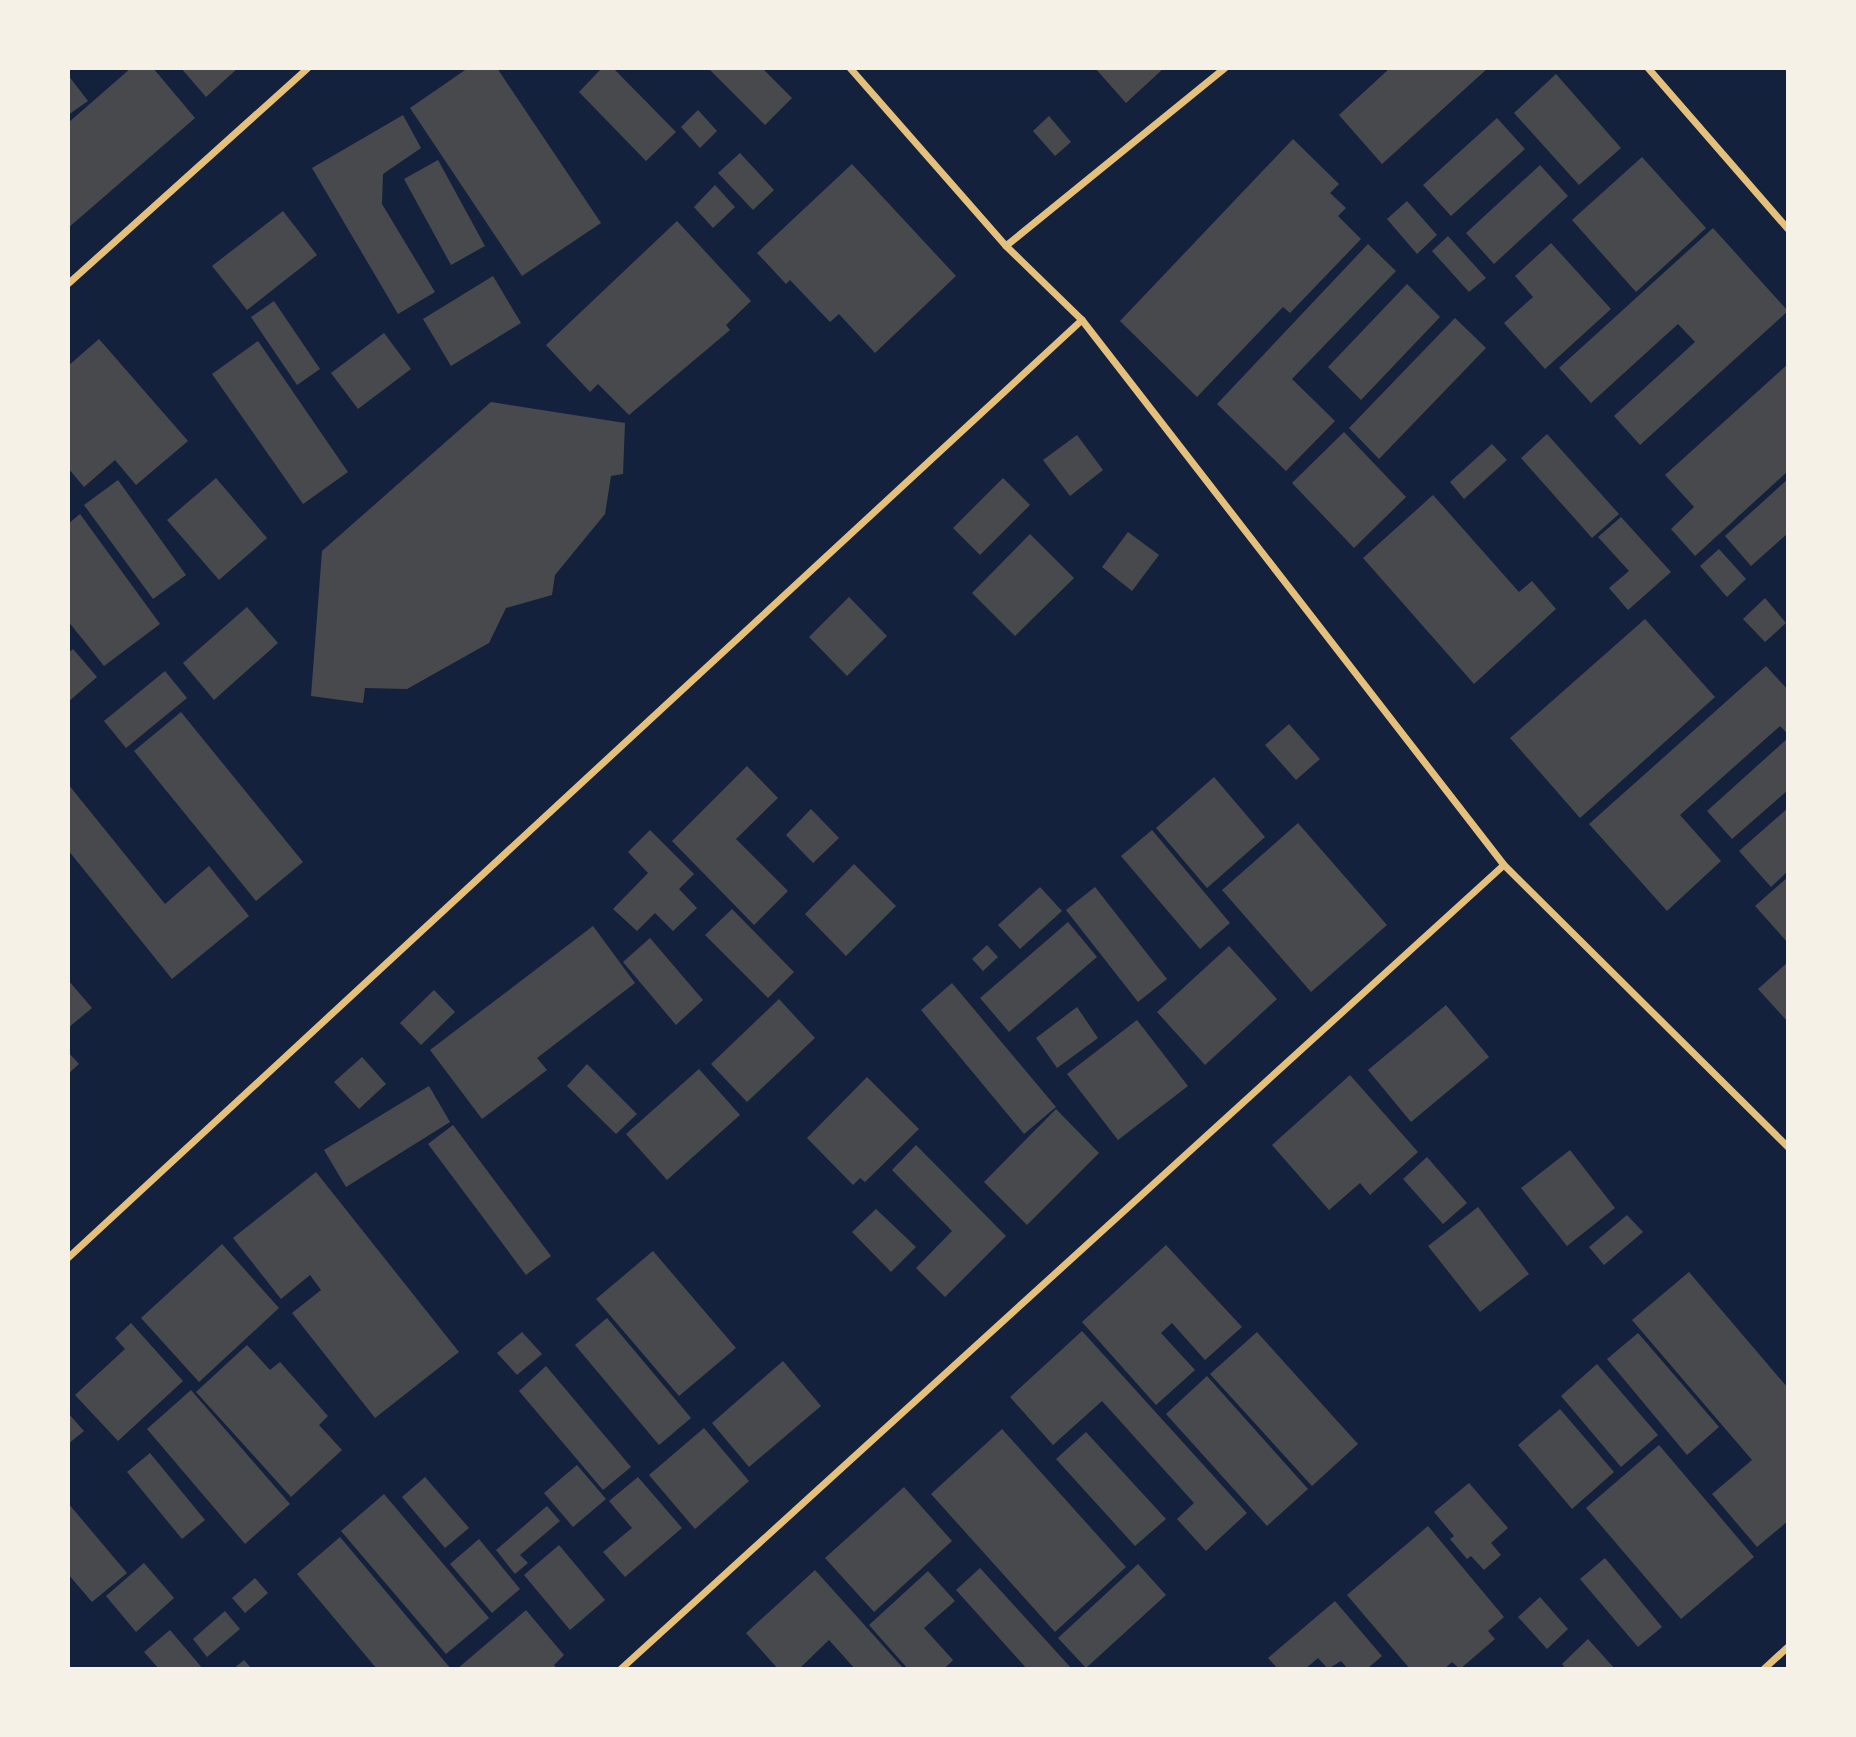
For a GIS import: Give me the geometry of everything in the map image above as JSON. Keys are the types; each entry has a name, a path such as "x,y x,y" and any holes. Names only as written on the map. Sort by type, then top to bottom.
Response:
{"street":[{"path":"68,284 308,68"},
{"path":"850,68 1006,246 1082,320 1504,865 1788,1147"},
{"path":"1006,246 1225,68"},
{"path":"1648,68 1788,229"},
{"path":"68,1258 1082,320"},
{"path":"621,1669 1504,865"},
{"path":"1764,1669 1788,1647"}],"building":[{"path":"131,68 153,68 195,118 68,228 68,123"},
{"path":"181,68 238,68 206,97"},
{"path":"468,68 497,68 601,223 522,276 410,108"},
{"path":"602,68 613,68 676,132 646,161 579,92"},
{"path":"708,68 762,68 792,98 765,125"},
{"path":"1095,68 1164,68 1126,103"},
{"path":"1390,68 1488,68 1382,164 1339,115"},
{"path":"1556,74 1621,148 1579,185 1514,113"},
{"path":"68,75 88,101 68,115"},
{"path":"698,110 717,131 700,148 681,127"},
{"path":"403,115 421,148 383,174 382,204 435,292 398,314 312,168"},
{"path":"1049,116 1071,142 1055,156 1033,131"},
{"path":"1497,118 1525,149 1451,216 1423,185"},
{"path":"1293,139 1339,184 1330,193 1346,208 1338,216 1361,239 1290,313 1283,307 1197,397 1120,321"},
{"path":"740,153 774,190 753,210 718,173"},
{"path":"1642,157 1706,228 1636,292 1572,220"},
{"path":"438,160 485,246 451,265 404,179"},
{"path":"852,164 956,276 875,353 839,314 830,322 790,280 786,284 757,253"},
{"path":"1540,165 1568,196 1494,264 1466,233"},
{"path":"715,185 735,207 713,228 694,207"},
{"path":"1407,201 1437,235 1417,254 1387,219"},
{"path":"283,211 317,255 247,310 212,266"},
{"path":"677,221 751,301 726,325 730,330 629,415 598,384 590,392 546,345"},
{"path":"1713,228 1788,311 1640,445 1614,416 1695,342 1678,324 1591,403 1559,368"},
{"path":"1448,236 1486,278 1469,292 1432,251"},
{"path":"1551,243 1611,309 1545,369 1504,323 1533,297 1515,276"},
{"path":"1368,244 1396,271 1292,379 1335,421 1286,471 1217,404"},
{"path":"493,276 521,323 451,366 423,319"},
{"path":"1407,284 1440,317 1361,400 1328,367"},
{"path":"274,301 320,369 297,385 251,317"},
{"path":"1455,318 1486,348 1379,459 1349,428"},
{"path":"384,333 411,369 358,409 331,373"},
{"path":"99,339 188,441 136,485 115,460 84,487 68,468 68,366"},
{"path":"258,341 348,472 303,504 212,374"},
{"path":"1788,364 1788,471 1695,556 1671,529 1694,507 1665,475"},
{"path":"491,402 625,423 623,474 611,476 605,514 555,575 552,595 506,608 489,643 407,689 365,688 363,703 311,696 322,551"},
{"path":"1344,432 1406,497 1354,548 1292,483"},
{"path":"1547,434 1619,514 1592,538 1521,458"},
{"path":"1077,435 1103,470 1070,496 1043,460"},
{"path":"1492,444 1507,460 1464,499 1450,482"},
{"path":"216,478 267,538 219,580 167,520"},
{"path":"1003,478 1030,505 980,555 953,528"},
{"path":"1788,479 1788,533 1751,566 1725,536"},
{"path":"118,480 186,575 153,599 84,505"},
{"path":"1433,495 1519,592 1532,581 1556,609 1474,684 1363,558"},
{"path":"80,514 160,624 104,666 68,621 68,524"},
{"path":"1621,517 1671,572 1628,610 1609,588 1629,571 1598,537"},
{"path":"1128,532 1159,555 1132,591 1102,567"},
{"path":"1030,534 1074,578 1015,636 972,593"},
{"path":"1719,549 1746,579 1727,597 1700,566"},
{"path":"849,597 887,636 847,676 809,637"},
{"path":"1765,598 1786,623 1765,642 1743,619"},
{"path":"247,607 278,643 214,700 183,663"},
{"path":"1645,619 1715,697 1580,818 1510,738"},
{"path":"73,649 97,677 68,702 68,653"},
{"path":"1766,666 1788,690 1788,734 1780,726 1680,815 1721,861 1667,911 1589,824"},
{"path":"165,671 187,698 126,748 104,721"},
{"path":"181,712 303,862 256,901 134,751"},
{"path":"1289,724 1320,759 1296,780 1265,745"},
{"path":"1788,738 1788,790 1732,839 1707,811"},
{"path":"747,766 778,798 736,839 788,891 754,925 672,841"},
{"path":"1214,777 1265,837 1207,888 1156,828"},
{"path":"68,784 165,904 209,866 249,916 172,979 68,850"},
{"path":"1788,808 1788,871 1771,887 1739,851"},
{"path":"811,809 839,838 813,863 786,835"},
{"path":"1298,823 1387,925 1311,992 1222,890"},
{"path":"650,830 694,874 679,889 697,908 673,931 655,913 637,931 613,909 648,873 628,852"},
{"path":"1152,830 1230,923 1200,949 1121,856"},
{"path":"854,864 896,906 846,956 805,914"},
{"path":"1788,877 1788,943 1755,906"},
{"path":"1040,887 1062,911 1020,949 998,925"},
{"path":"1095,887 1167,979 1138,1002 1066,910"},
{"path":"732,909 794,972 768,998 705,935"},
{"path":"1068,922 1097,957 1009,1032 980,998"},
{"path":"593,926 635,983 537,1058 547,1070 482,1119 430,1050"},
{"path":"650,938 703,1000 676,1025 623,962"},
{"path":"987,945 998,957 983,971 972,959"},
{"path":"1229,946 1277,999 1205,1065 1157,1012"},
{"path":"1788,962 1788,1022 1758,989"},
{"path":"68,980 92,1008 68,1028"},
{"path":"952,983 1056,1107 1024,1134 921,1010"},
{"path":"434,990 455,1012 421,1045 400,1023"},
{"path":"779,999 815,1038 747,1102 711,1064"},
{"path":"1446,1005 1489,1057 1411,1122 1368,1070"},
{"path":"1077,1007 1098,1038 1057,1068 1036,1038"},
{"path":"1137,1020 1188,1086 1118,1140 1067,1074"},
{"path":"68,1052 79,1064 68,1074"},
{"path":"362,1057 386,1084 359,1109 334,1082"},
{"path":"587,1064 637,1114 616,1134 567,1086"},
{"path":"699,1069 740,1115 667,1180 626,1134"},
{"path":"1350,1075 1418,1152 1370,1195 1360,1183 1329,1210 1272,1145"},
{"path":"867,1077 919,1129 865,1182 860,1178 853,1185 807,1138"},
{"path":"429,1086 450,1122 346,1187 324,1150"},
{"path":"1056,1109 1099,1153 1027,1225 984,1182"},
{"path":"453,1125 551,1256 526,1275 428,1144"},
{"path":"916,1145 1006,1236 945,1297 916,1268 952,1231 892,1170"},
{"path":"1570,1150 1615,1208 1567,1246 1521,1188"},
{"path":"1427,1157 1467,1203 1443,1224 1403,1179"},
{"path":"316,1172 459,1352 375,1418 292,1313 321,1290 310,1275 281,1299 233,1238"},
{"path":"1478,1207 1529,1274 1480,1312 1428,1246"},
{"path":"876,1209 916,1247 891,1272 852,1232"},
{"path":"1627,1215 1643,1232 1604,1265 1589,1247"},
{"path":"222,1244 279,1308 199,1382 141,1318"},
{"path":"1166,1245 1242,1327 1205,1360 1172,1323 1161,1333 1195,1370 1156,1405 1082,1322"},
{"path":"653,1251 736,1348 679,1396 596,1299"},
{"path":"1689,1272 1788,1388 1788,1521 1757,1547 1712,1494 1752,1460 1632,1320"},
{"path":"607,1318 691,1418 659,1445 575,1345"},
{"path":"131,1323 183,1381 118,1441 75,1395 125,1349 115,1338"},
{"path":"1082,1331 1247,1513 1206,1551 1177,1519 1194,1503 1102,1401 1053,1445 1010,1397"},
{"path":"522,1332 542,1354 517,1375 497,1353"},
{"path":"1257,1332 1358,1444 1312,1486 1210,1374"},
{"path":"1638,1333 1719,1427 1687,1455 1607,1359"},
{"path":"247,1345 270,1370 280,1362 328,1416 319,1425 342,1450 291,1497 196,1392"},
{"path":"783,1361 821,1406 749,1467 712,1423"},
{"path":"1597,1364 1658,1435 1621,1467 1561,1396"},
{"path":"546,1366 631,1467 603,1490 519,1391"},
{"path":"1207,1376 1308,1489 1267,1526 1166,1414"},
{"path":"191,1390 290,1504 245,1544 147,1429"},
{"path":"1560,1409 1614,1472 1572,1509 1518,1445"},
{"path":"68,1413 84,1431 68,1444"},
{"path":"704,1428 749,1481 695,1529 649,1475"},
{"path":"1002,1429 1126,1567 1055,1632 931,1494"},
{"path":"1086,1432 1166,1519 1135,1546 1056,1459"},
{"path":"1659,1445 1754,1557 1681,1619 1586,1508"},
{"path":"150,1453 205,1520 182,1539 127,1472"},
{"path":"577,1465 606,1499 573,1527 544,1493"},
{"path":"425,1477 469,1528 445,1548 402,1497"},
{"path":"638,1477 682,1528 625,1577 603,1552 632,1528 609,1501"},
{"path":"1469,1483 1508,1528 1491,1543 1501,1555 1484,1570 1471,1556 1467,1559 1450,1539 1454,1536 1434,1512"},
{"path":"904,1487 952,1541 874,1612 825,1558"},
{"path":"384,1494 489,1618 446,1654 341,1531"},
{"path":"68,1503 127,1573 92,1602 68,1574"},
{"path":"547,1506 560,1521 520,1555 528,1563 515,1574 496,1550"},
{"path":"1428,1526 1504,1617 1488,1631 1495,1639 1460,1669 1452,1662 1444,1669 1410,1669 1347,1595"},
{"path":"340,1537 451,1669 377,1669 297,1574"},
{"path":"479,1539 520,1589 492,1613 450,1564"},
{"path":"559,1545 605,1600 570,1630 524,1575"},
{"path":"1605,1558 1662,1627 1638,1647 1580,1579"},
{"path":"144,1563 174,1598 136,1632 106,1596"},
{"path":"1138,1564 1166,1595 1086,1668 1058,1638"},
{"path":"980,1568 1072,1669 1027,1669 956,1590"},
{"path":"815,1570 904,1669 855,1669 829,1640 799,1669 778,1669 746,1633"},
{"path":"928,1571 955,1601 924,1628 953,1660 944,1669 908,1669 869,1625"},
{"path":"255,1578 268,1593 245,1613 232,1598"},
{"path":"1540,1597 1568,1629 1547,1649 1518,1617"},
{"path":"1335,1601 1382,1656 1367,1669 1348,1669 1341,1661 1328,1669 1318,1658 1305,1669 1278,1669 1268,1658"},
{"path":"526,1610 564,1655 554,1665 557,1669 457,1669"},
{"path":"225,1611 240,1629 207,1657 193,1639"},
{"path":"170,1630 203,1669 159,1669 144,1652"},
{"path":"1588,1639 1615,1669 1566,1669 1562,1664"},
{"path":"244,1660 252,1669 233,1669"}]}
